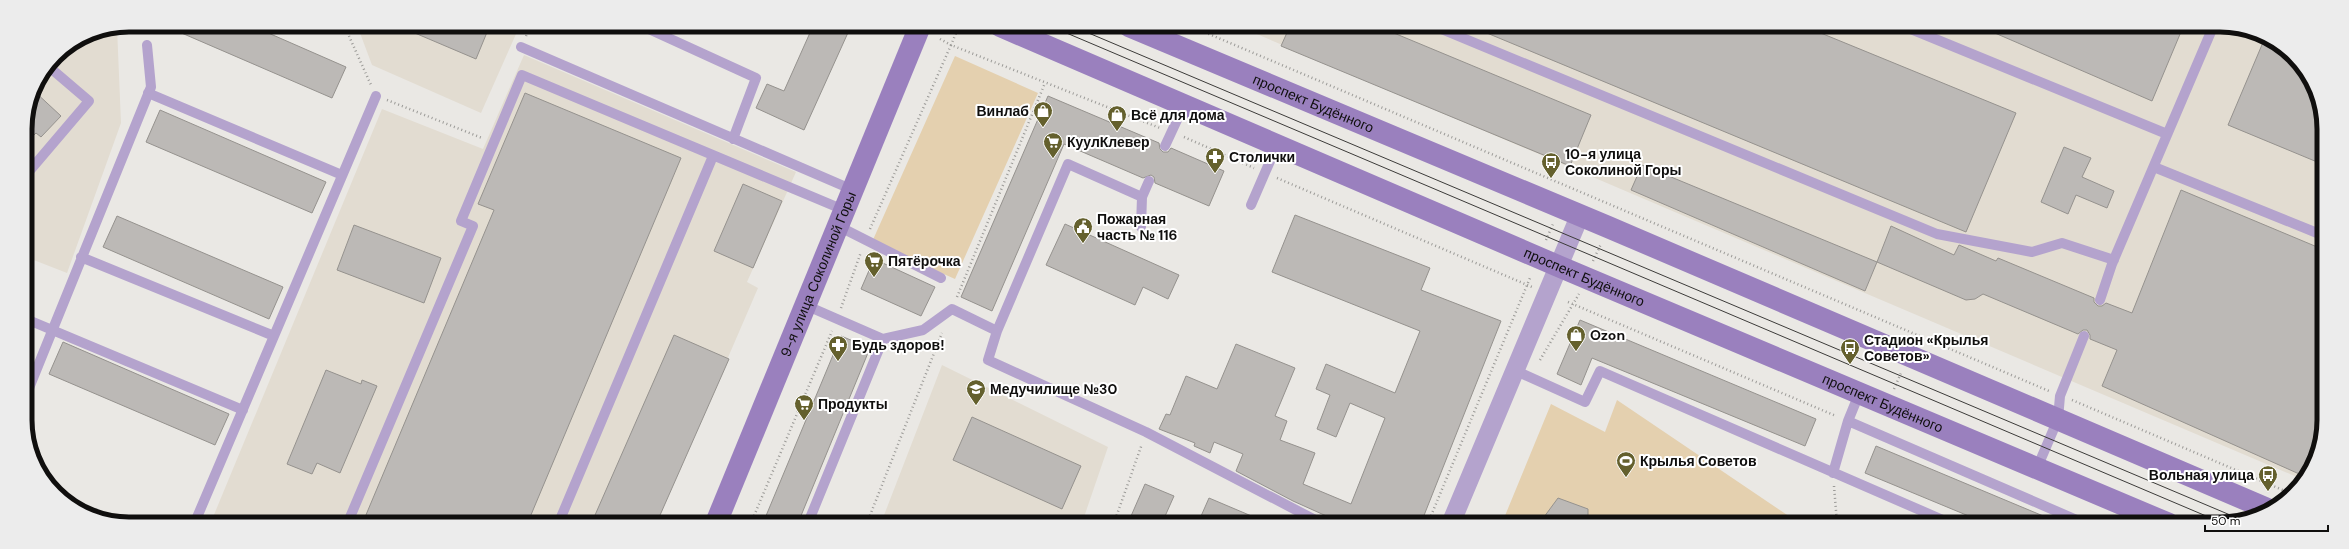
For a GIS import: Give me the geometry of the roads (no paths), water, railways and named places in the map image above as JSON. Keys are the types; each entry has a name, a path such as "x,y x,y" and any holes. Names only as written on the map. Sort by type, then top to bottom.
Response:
{"main road":[{"name":"9-я улица Соколиной Горы","path":"718,517 918,32"},
{"name":"проспект Будённого","path":"1014,32 1558,266 2037,468 2143,517"},
{"name":"проспект Будённого","path":"1144,32 1580,215 2263,507"}],"street":[{"path":"1453,517 1522,373 1558,266 1580,215"}],"lane":[{"path":"655,32 756,78 733,139"},
{"path":"1449,32 1937,234 2032,252 2062,243 2114,260"},
{"path":"1918,32 2167,134"},
{"path":"2100,300 2114,260 2211,32"},
{"path":"32,380 151,86 147,45"},
{"path":"521,47 852,190"},
{"path":"32,168 89,101 52,70"},
{"path":"350,517 473,226 461,221 522,76 713,156 841,218 865,240 940,278"},
{"path":"148,93 342,175"},
{"path":"197,517 376,96"},
{"path":"1165,146 1184,105"},
{"path":"1251,205 1277,145"},
{"path":"561,517 713,156"},
{"path":"1142,197 1068,164 997,331 988,360 1146,432 1316,517"},
{"path":"2154,167 2317,233"},
{"path":"1141,227 1142,197 1149,181"},
{"path":"82,257 274,336"},
{"path":"805,305 883,339 923,330 952,309 997,331"},
{"path":"32,321 243,410"},
{"path":"2037,468 2058,419 2060,396 2084,336"},
{"path":"810,517 883,339"},
{"path":"1522,373 1585,402 1600,371 1936,517"},
{"path":"1833,473 1848,421 1859,394"},
{"path":"1848,421 2070,517"}],"tram line":[{"path":"1064,32 2208,517"},
{"path":"1086,32 2233,516"}],"place":[{"name":"Винлаб","path":"1043,128"},
{"name":"Всё для дома","path":"1117,132"},
{"name":"КуулКлевер","path":"1053,159"},
{"name":"Столички","path":"1215,174"},
{"name":"10-я улица Соколиной Горы","path":"1551,179"},
{"name":"Пожарная часть № 116","path":"1083,244"},
{"name":"Пятёрочка","path":"874,278"},
{"name":"Ozon","path":"1576,352"},
{"name":"Будь здоров!","path":"838,362"},
{"name":"Стадион «Крылья Советов»","path":"1850,365"},
{"name":"Медучилище №30","path":"976,406"},
{"name":"Продукты","path":"804,421"},
{"name":"Крылья Советов","path":"1626,478"},
{"name":"Вольная улица","path":"2268,492"}]}
